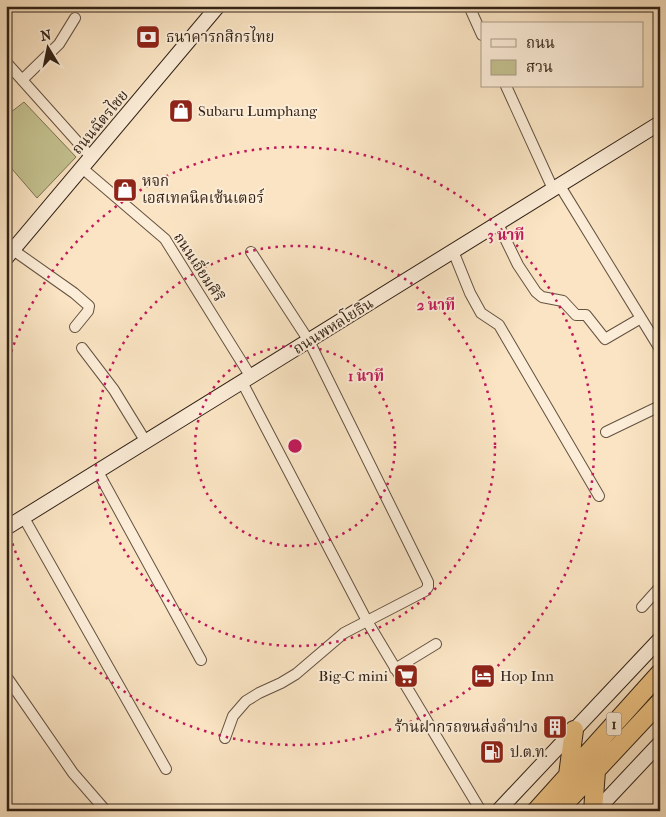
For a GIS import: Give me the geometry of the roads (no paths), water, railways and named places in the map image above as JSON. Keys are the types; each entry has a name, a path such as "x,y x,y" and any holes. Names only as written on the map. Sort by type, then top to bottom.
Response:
{"highway":[{"name":"1","path":"536,811 660,673"},
{"name":"1","path":"558,811 660,702"},
{"path":"568,775 574,730"},
{"path":"594,811 596,771"}],"main road":[{"name":"ถนนฉัตรไชย","path":"10,254 218,6"},
{"name":"ถนนพหลโยธิน","path":"6,528 660,123"},
{"name":"1","path":"498,811 660,639"},
{"path":"594,811 660,743"}],"street":[{"path":"469,6 481,32"},
{"path":"22,80 59,44 75,18"},
{"path":"6,62 91,157"},
{"path":"507,88 556,188 660,349"},
{"name":"ถนนเอี่ยมศิริ","path":"82,168 164,239 246,380 368,621 481,811"},
{"path":"498,224 518,265 536,292 542,297 563,302 576,315 586,315 605,339 641,318"},
{"path":"225,738 233,716 246,701 281,684 296,674 344,633 428,587 428,582 309,341 251,252"},
{"path":"453,252 470,293 481,313 499,325 598,496"},
{"path":"10,254 74,293 89,306 88,311 75,327"},
{"path":"82,348 114,390 146,442"},
{"path":"606,432 660,406"},
{"path":"98,472 201,660"},
{"path":"24,518 166,769"},
{"path":"642,607 660,587"},
{"path":"395,668 436,644"},
{"path":"6,676 68,767 106,811"}],"place":[{"name":"ธนาคารกสิกรไทย","path":"148,37"},
{"name":"Subaru Lumphang","path":"181,111"},
{"name":"หจก เอสเทคนิคเซ้นเตอร์","path":"125,190"},
{"name":"Big-C mini","path":"406,676"},
{"name":"Hop Inn","path":"483,676"},
{"name":"ร้านฝากรถขนส่งลำปาง","path":"555,727"},
{"name":"ป.ต.ท.","path":"492,752"}]}
